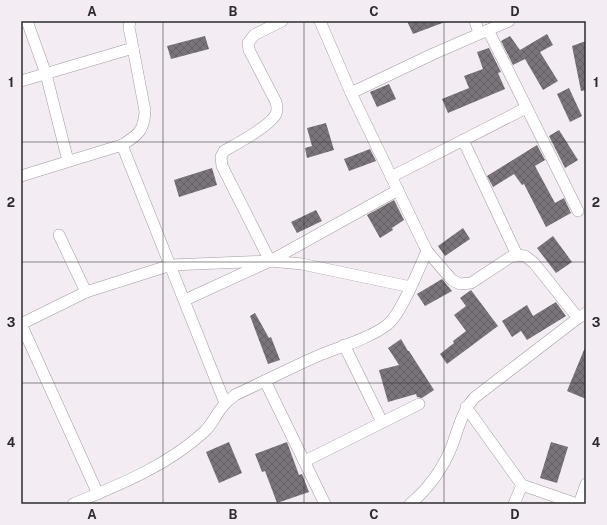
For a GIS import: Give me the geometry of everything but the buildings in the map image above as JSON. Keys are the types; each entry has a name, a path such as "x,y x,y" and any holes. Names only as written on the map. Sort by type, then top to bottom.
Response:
{"street":[{"path":"27,21 46,74 68,161"},
{"path":"21,176 122,145 134,138 142,129 145,121 145,111 133,48 130,21"},
{"path":"270,261 222,166 220,158 224,151 270,122 276,114 278,108 276,102 249,50 248,43 254,35 282,21"},
{"path":"320,21 351,93 427,251 452,280 460,284 471,283 509,258 517,255 525,256 534,263 582,315 474,398 466,407 451,448 437,474 419,497 410,504"},
{"path":"475,21 484,32 526,108 578,211"},
{"path":"351,93 433,54 509,21"},
{"path":"21,81 133,48"},
{"path":"391,177 526,108"},
{"path":"463,140 517,255"},
{"path":"122,145 225,403"},
{"path":"185,300 270,261 398,190"},
{"path":"59,235 86,292"},
{"path":"73,504 98,494 159,465 184,449 205,431 225,403 235,395 319,356 361,339 387,325 397,313 411,287 427,251"},
{"path":"98,494 21,324 86,292 171,265 270,261 302,264 411,287"},
{"path":"344,345 382,422"},
{"path":"265,381 325,504"},
{"path":"304,461 419,404"},
{"path":"466,407 522,485 578,504 586,484"},
{"path":"514,504 522,485"}]}
